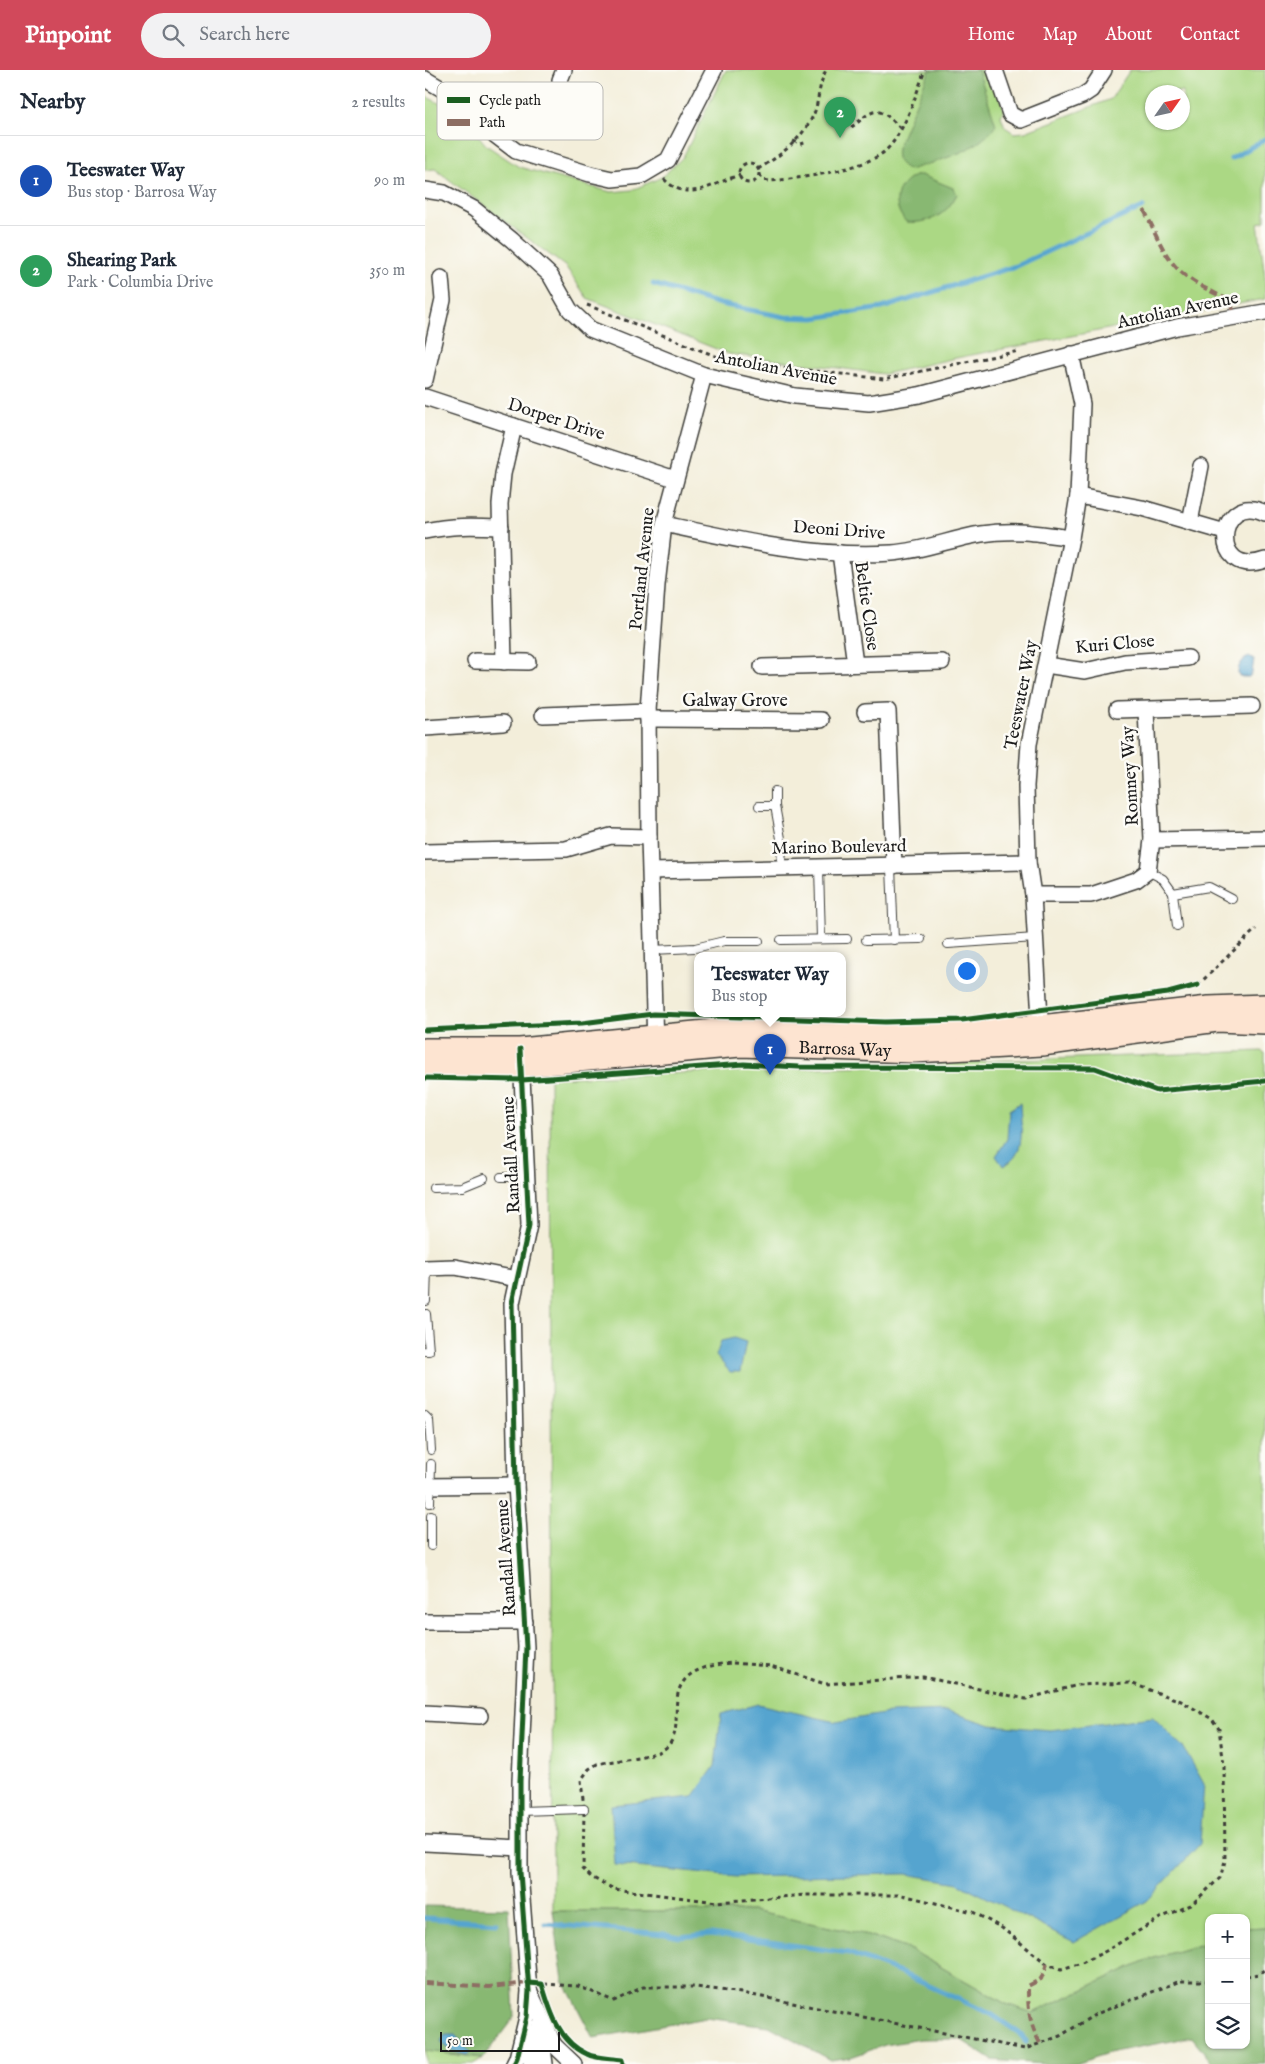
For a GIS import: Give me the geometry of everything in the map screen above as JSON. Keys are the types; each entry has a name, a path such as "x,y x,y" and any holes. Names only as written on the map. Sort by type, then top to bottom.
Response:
{"street":[{"path":"502,140 516,151 590,174 612,179 641,176 668,160 714,70"},
{"path":"995,70 1010,114 1021,120 1082,96 1091,90 1104,70"},
{"path":"425,79 437,86"},
{"name":"Antolian Avenue","path":"425,190 443,193 474,209 512,240 551,275 569,310 590,329 704,375 795,396 869,403 919,395 1177,328 1265,312"},
{"path":"425,380 443,300 441,278"},
{"name":"Teeswater Way","path":"1041,1035 1033,895 1028,862 1026,786 1029,744 1078,496 1082,404 1071,354"},
{"name":"Portland Avenue","path":"655,1044 649,837 648,715 664,524 704,375"},
{"name":"Dorper Drive","path":"425,397 675,480"},
{"path":"505,662 500,504 503,474 514,426"},
{"path":"1190,522 1201,466"},
{"path":"1078,496 1142,508 1225,532"},
{"path":"1265,513 1250,509 1241,511 1227,523 1225,532 1227,549 1233,556 1248,563 1265,560"},
{"name":"Deoni Drive","path":"664,524 747,542 840,553 894,553 981,534 1021,530 1071,538"},
{"path":"425,530 467,525 501,527"},
{"name":"Beltie Close","path":"840,553 855,664"},
{"name":"Kuri Close","path":"1046,665 1085,671 1125,662 1188,658"},
{"path":"475,662 528,662"},
{"name":"Beltie Close","path":"763,667 942,662"},
{"name":"Romney Way","path":"1117,710 1252,706"},
{"name":"Romney Way","path":"1146,710 1152,840 1148,870"},
{"path":"865,712 889,711 893,866"},
{"path":"543,715 648,715"},
{"name":"Galway Grove","path":"648,715 821,720"},
{"path":"425,728 503,723"},
{"path":"425,852 566,849 611,836 649,837"},
{"name":"Romney Way","path":"1152,840 1265,838"},
{"name":"Marino Boulevard","path":"651,871 1028,862"},
{"path":"1033,895 1091,895 1137,880 1148,870"},
{"name":"Barrosa Way","path":"1041,1035 1209,1007 1265,1005"},
{"name":"Barrosa Way","path":"425,1065 521,1058 655,1044 737,1028 1041,1035 1217,1021 1265,1023"},
{"name":"Barrosa Way","path":"425,1049 521,1058"},
{"name":"Randall Avenue","path":"514,2064 533,2014 533,1986 520,1848 526,1647 516,1485 512,1303 529,1225 521,1058"},
{"path":"426,1268 455,1267 517,1278"},
{"path":"428,1486 516,1485"},
{"path":"425,1622 525,1622"},
{"path":"425,1713 480,1716"},
{"path":"425,1843 520,1848"},
{"path":"531,2064 533,2014"},
{"path":"533,2014 545,2064"},
{"name":"Randall Avenue","path":"533,2014 554,2045 574,2064"}],"lane":[{"path":"775,791 775,806 781,844 781,868"},
{"path":"759,806 775,806"},
{"path":"893,866 894,940"},
{"path":"819,868 821,939"},
{"path":"1148,870 1163,879 1173,893 1177,926"},
{"path":"1173,893 1209,887 1232,899"},
{"path":"948,944 1035,938"},
{"path":"781,940 847,939"},
{"path":"865,940 921,939"},
{"path":"652,950 695,948 724,941 759,941"},
{"path":"501,1177 527,1177"},
{"path":"433,1188 462,1187 479,1178 484,1178"},
{"path":"426,1268 426,1301"},
{"path":"425,1351 429,1351 427,1314"},
{"path":"425,1416 429,1420 431,1450"},
{"path":"430,1503 428,1486 431,1464"},
{"path":"431,1516 431,1546"},
{"path":"520,1811 584,1809"}],"path":[{"path":"758,169 776,157 807,126 815,110 826,70"},
{"path":"759,175 755,181 749,183 742,180 740,175 741,168 747,164 753,164 764,180 792,179 817,176 859,163 883,152 900,128 925,70"},
{"path":"851,127 870,113 877,111 887,115 900,128"},
{"path":"793,141 801,144 808,142"},
{"path":"582,302 728,361 884,379 1025,350"},
{"path":"1191,987 1198,984 1257,929"},
{"path":"733,1663 771,1666 825,1684 923,1677 1026,1698 1078,1685 1130,1683 1181,1701 1212,1719 1219,1729 1224,1765 1225,1862 1220,1878 1191,1905 1160,1918 1082,1963 1061,1969 1047,1964 1002,1928 973,1912 902,1895 806,1895 717,1902 614,1889 591,1877 583,1869 584,1809 581,1780 589,1769 597,1764 660,1752 673,1739 679,1687 684,1678 691,1673 719,1664 733,1663"},
{"path":"1250,1975 1259,1974 1265,1970"},
{"path":"533,1986 578,1986 614,2000 643,1987 696,1987 742,1993 1025,2049 1060,2036 1096,2014 1180,1980 1205,1981"},
{"path":"533,1986 545,1993"}],"green space":[{"path":"726,70 992,70 1004,110 1001,116 1005,127 1014,133 1025,132 1111,99 1130,70 1265,70 1265,221 1258,223 1265,277 1265,299 956,358 884,374 729,354 587,298 566,267 435,169 425,170 425,96 437,102 437,140 482,140 486,145 519,167 611,192 632,190 662,177 683,157"},
{"path":"930,70 978,70 996,125 979,142 957,154 909,170 899,161 897,148"},
{"path":"917,175 953,188 957,194 948,208 936,217 922,222 906,222 898,208 898,195 904,184"},
{"path":"1261,1051 1265,1053 1265,1927 1250,1928 1250,1914 1205,1914 1205,1943 1144,1961 1033,2013 1006,2004 911,1950 868,1935 752,1911 553,1911 550,1078"},
{"path":"425,1906 509,1908 514,2017 483,2058 425,2051"},
{"path":"553,1911 752,1911 868,1935 911,1950 1006,2004 1033,2013 1144,1961 1205,1943 1205,2049 1250,2049 1250,1928 1265,1927 1265,2064 1213,2064 1192,2037 1108,2053 1076,2064 1043,2064 992,2060 960,2039 921,2039 885,2045 851,2057 831,2060 769,2026 706,2018 593,2038 563,1980"},
{"path":"425,2051 483,2058 473,2064 425,2064"}],"water":[{"path":"1249,656 1254,659 1252,673 1249,677 1242,677 1238,674 1240,665"},
{"path":"1020,1103 1021,1139 1019,1148 1011,1161 1003,1166 996,1156 1007,1139 1009,1110"},
{"path":"734,1338 746,1342 740,1372 730,1372 716,1356 721,1341"},
{"path":"758,1704 836,1722 889,1713 948,1711 991,1725 1050,1730 1153,1717 1184,1748 1204,1784 1200,1844 1147,1901 1074,1942 958,1883 906,1874 736,1877 615,1865 611,1805 693,1797 715,1766 721,1714"},
{"path":"445,2035 455,2035 471,2052 468,2055 449,2049 441,2041"}],"waterway":[{"path":"1231,159 1265,139"},
{"path":"653,284 720,304 785,317 814,318 882,308 1016,266 1143,207"},
{"path":"425,1918 497,1923"},
{"path":"546,1924 665,1934 680,1937 711,1934 849,1953 901,1973 991,2014 1019,2033 1026,2041"}],"marked path":[{"path":"1144,210 1164,250 1174,265 1191,280 1230,301 1233,310"},
{"path":"1040,2043 1033,2029 1030,2016 1028,1986 1041,1979 1047,1964"},
{"path":"425,1983 489,1987 528,1983"}],"cycle path":[{"path":"740,1017 885,1022 962,1020 1168,993 1198,985"},
{"path":"425,1030 582,1023 653,1014 694,1015"},
{"path":"514,2064 527,2017 529,1991 520,1872 520,1781 526,1647 516,1485 512,1303 529,1225 520,1049"},
{"path":"425,1078 522,1080 744,1064 799,1067 1095,1068 1157,1091 1265,1081"},
{"path":"528,1983 542,1984 548,2005 557,2025 569,2042 577,2049 599,2058 622,2060 623,2064"}],"place":[{"name":"Shearing Park","path":"840,138"},
{"name":"Teeswater Way","path":"770,1075"}]}
